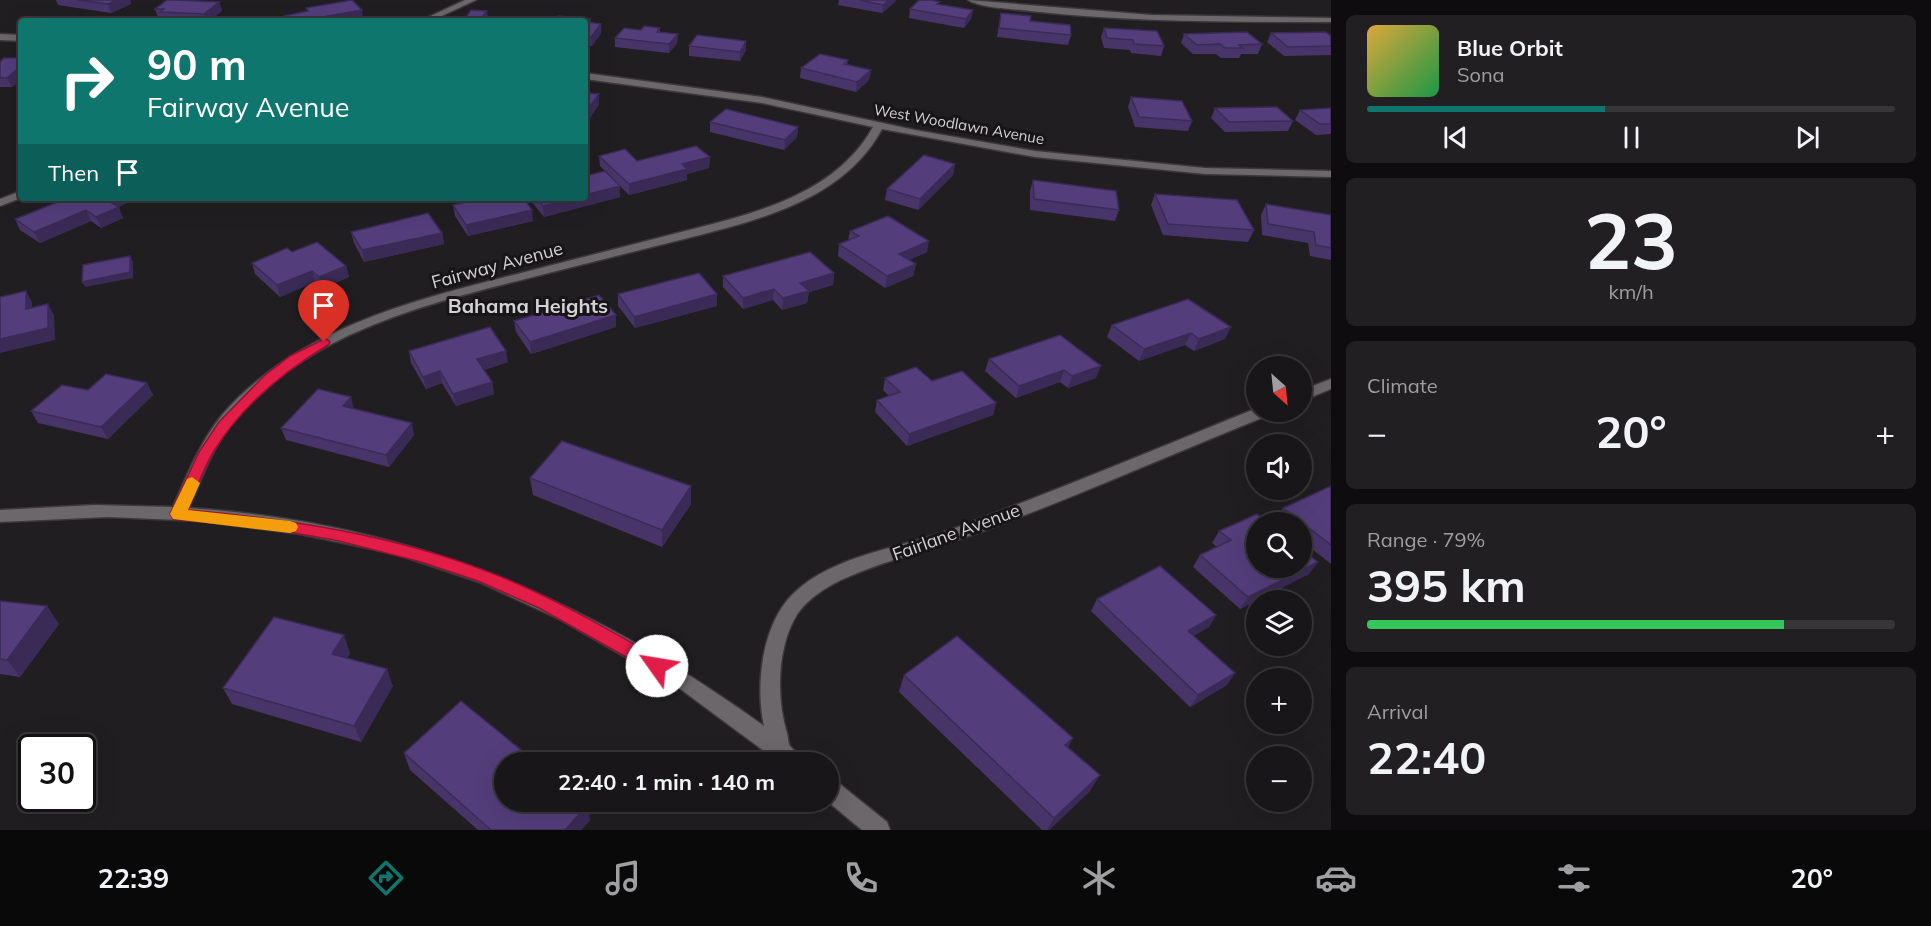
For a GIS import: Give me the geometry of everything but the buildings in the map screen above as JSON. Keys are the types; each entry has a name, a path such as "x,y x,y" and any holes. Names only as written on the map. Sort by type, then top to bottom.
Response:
{"street":[{"path":"431,18 472,0"},
{"path":"972,0 1039,10 1107,16 1214,20 1331,20"},
{"path":"0,37 18,38"},
{"name":"West Woodlawn Avenue","path":"588,76 762,100 879,125 1035,154 1205,171 1331,174"},
{"name":"Fairway Avenue","path":"178,514 206,452 224,425 268,379 295,359 324,342 401,310 444,296 748,219 821,185 845,169 867,146 879,125"},
{"path":"0,203 18,195"},
{"path":"1312,392 1331,384"},
{"name":"Fairlane Avenue","path":"781,750 772,716 771,683 775,652 784,624 800,599 831,576 955,535 1246,418"},
{"path":"0,516 109,511 178,514 264,522 335,534 423,556 484,577 545,604 638,654 715,703 783,752"},
{"path":"839,797 879,830"}],"slow traffic":[{"path":"192,483 178,514 264,522 290,527"}],"district":[{"name":"Bahama Heights","path":"528,305"}],"route":[{"path":"324,342 295,359 268,379 224,425 206,452 178,514 264,522 335,534 423,556 484,577 545,604 657,666"}]}
